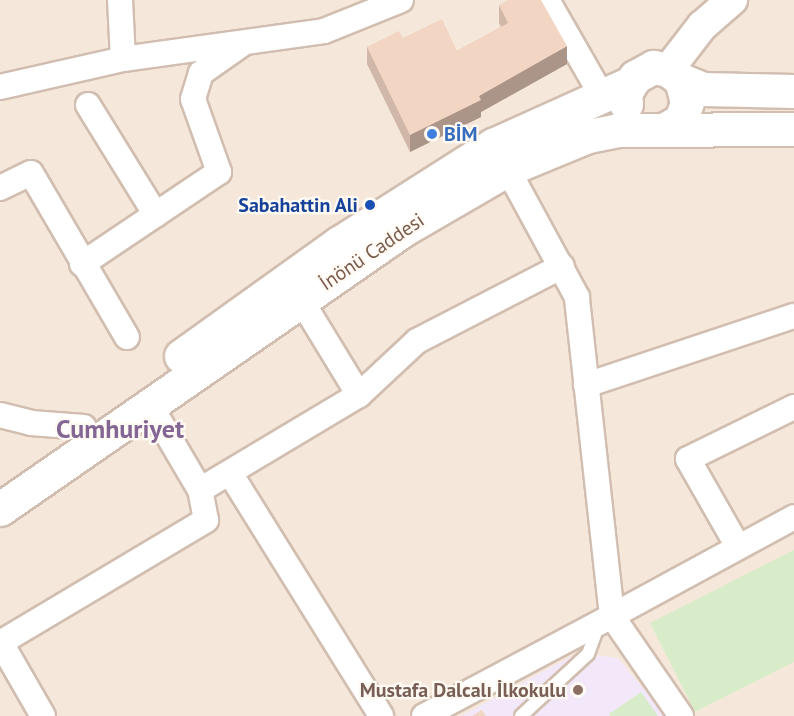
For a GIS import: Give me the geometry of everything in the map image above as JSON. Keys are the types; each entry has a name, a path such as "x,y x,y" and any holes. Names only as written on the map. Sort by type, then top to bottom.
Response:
{"main road":[{"name":"İnönü Caddesi","path":"0,482 84,426 339,243 501,157 615,90 644,70 675,75"},
{"path":"615,90 625,93 626,105 638,124 657,129 681,120 685,111 686,93 675,75"},
{"path":"675,75 703,89 794,91"},
{"name":"İnönü Caddesi","path":"0,509 401,231 501,157 588,136 657,129 794,129"}],"street":[{"path":"120,0 123,59"},
{"path":"0,87 123,59 324,31 401,0"},
{"path":"547,0 615,90"},
{"path":"675,75 722,8"},
{"path":"82,264 219,172 193,99 201,73 244,42"},
{"path":"88,105 156,215"},
{"path":"501,157 577,297 605,620 681,716"},
{"path":"0,188 31,173 82,264 127,337"},
{"path":"200,490 358,395 417,341 562,266"},
{"path":"301,300 358,395"},
{"path":"586,385 794,316"},
{"path":"43,716 0,643 206,520 200,490 150,405"},
{"path":"737,545 688,459 794,407"},
{"path":"0,415 32,423 84,426"},
{"path":"230,473 381,716"},
{"path":"424,716 605,620 737,545 794,517"}],"lane":[{"path":"521,716 588,654 605,620"}],"shaded area":[{"path":"0,0 794,0 794,716 0,716"},
{"name":"Mustafa Dalcalı İlkokulu","path":"588,654 618,658 666,716 461,716 570,657"}],"green space":[{"path":"794,550 794,662 695,712 650,623"},
{"path":"641,692 658,716 610,716 609,714"}],"building":[{"path":"508,0 541,0 567,46 479,96 481,100 410,135 367,47 399,31 403,38 442,19 457,51 508,23 499,5"},
{"path":"482,710 486,716 472,716"}],"place":[{"name":"BİM","path":"432,134"},
{"name":"Sabahattin Ali","path":"370,205"},
{"name":"Mustafa Dalcalı İlkokulu","path":"578,690"}],"district":[{"name":"Cumhuriyet","path":"120,429"}]}
